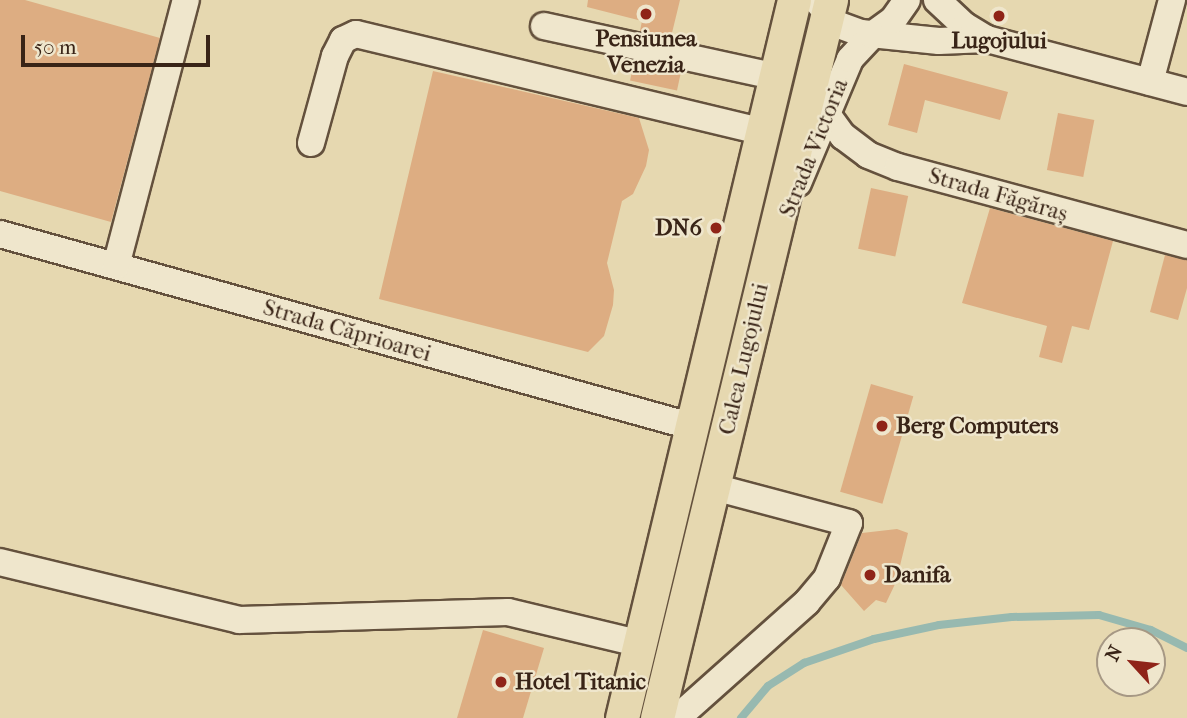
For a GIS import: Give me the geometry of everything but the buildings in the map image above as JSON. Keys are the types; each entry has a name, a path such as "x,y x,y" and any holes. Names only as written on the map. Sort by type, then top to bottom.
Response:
{"main road":[{"name":"Calea Lugojului","path":"622,718 694,427 761,131 794,0"},
{"name":"Calea Lugojului","path":"657,718 766,267 825,5"}],"street":[{"path":"116,267 186,0"},
{"name":"Strada Victoria","path":"766,267 850,59 872,35 893,20 907,0"},
{"path":"937,0 965,26 987,39 1187,92"},
{"path":"1150,82 1172,0"},
{"path":"825,5 845,29 872,35 939,41 987,39"},
{"path":"544,26 774,76"},
{"path":"311,144 335,56 343,40 356,34 761,131"},
{"name":"Strada Făgăraș","path":"826,113 843,136 868,155 898,167 1187,245"},
{"name":"Strada Căprioarei","path":"0,234 694,427"},
{"path":"677,718 807,603 827,578 849,523 714,487"},
{"path":"0,562 239,620 508,612 641,644"}],"waterway":[{"path":"741,718 768,686 804,663 874,639 939,625 1012,617 1099,615 1151,630 1187,648"}],"place":[{"name":"Pensiunea Venezia","path":"646,14"},
{"name":"Lugojului","path":"999,16"},
{"name":"DN6","path":"716,228"},
{"name":"Berg Computers","path":"882,426"},
{"name":"Danifa","path":"870,575"},
{"name":"Hotel Titanic","path":"501,682"}]}
